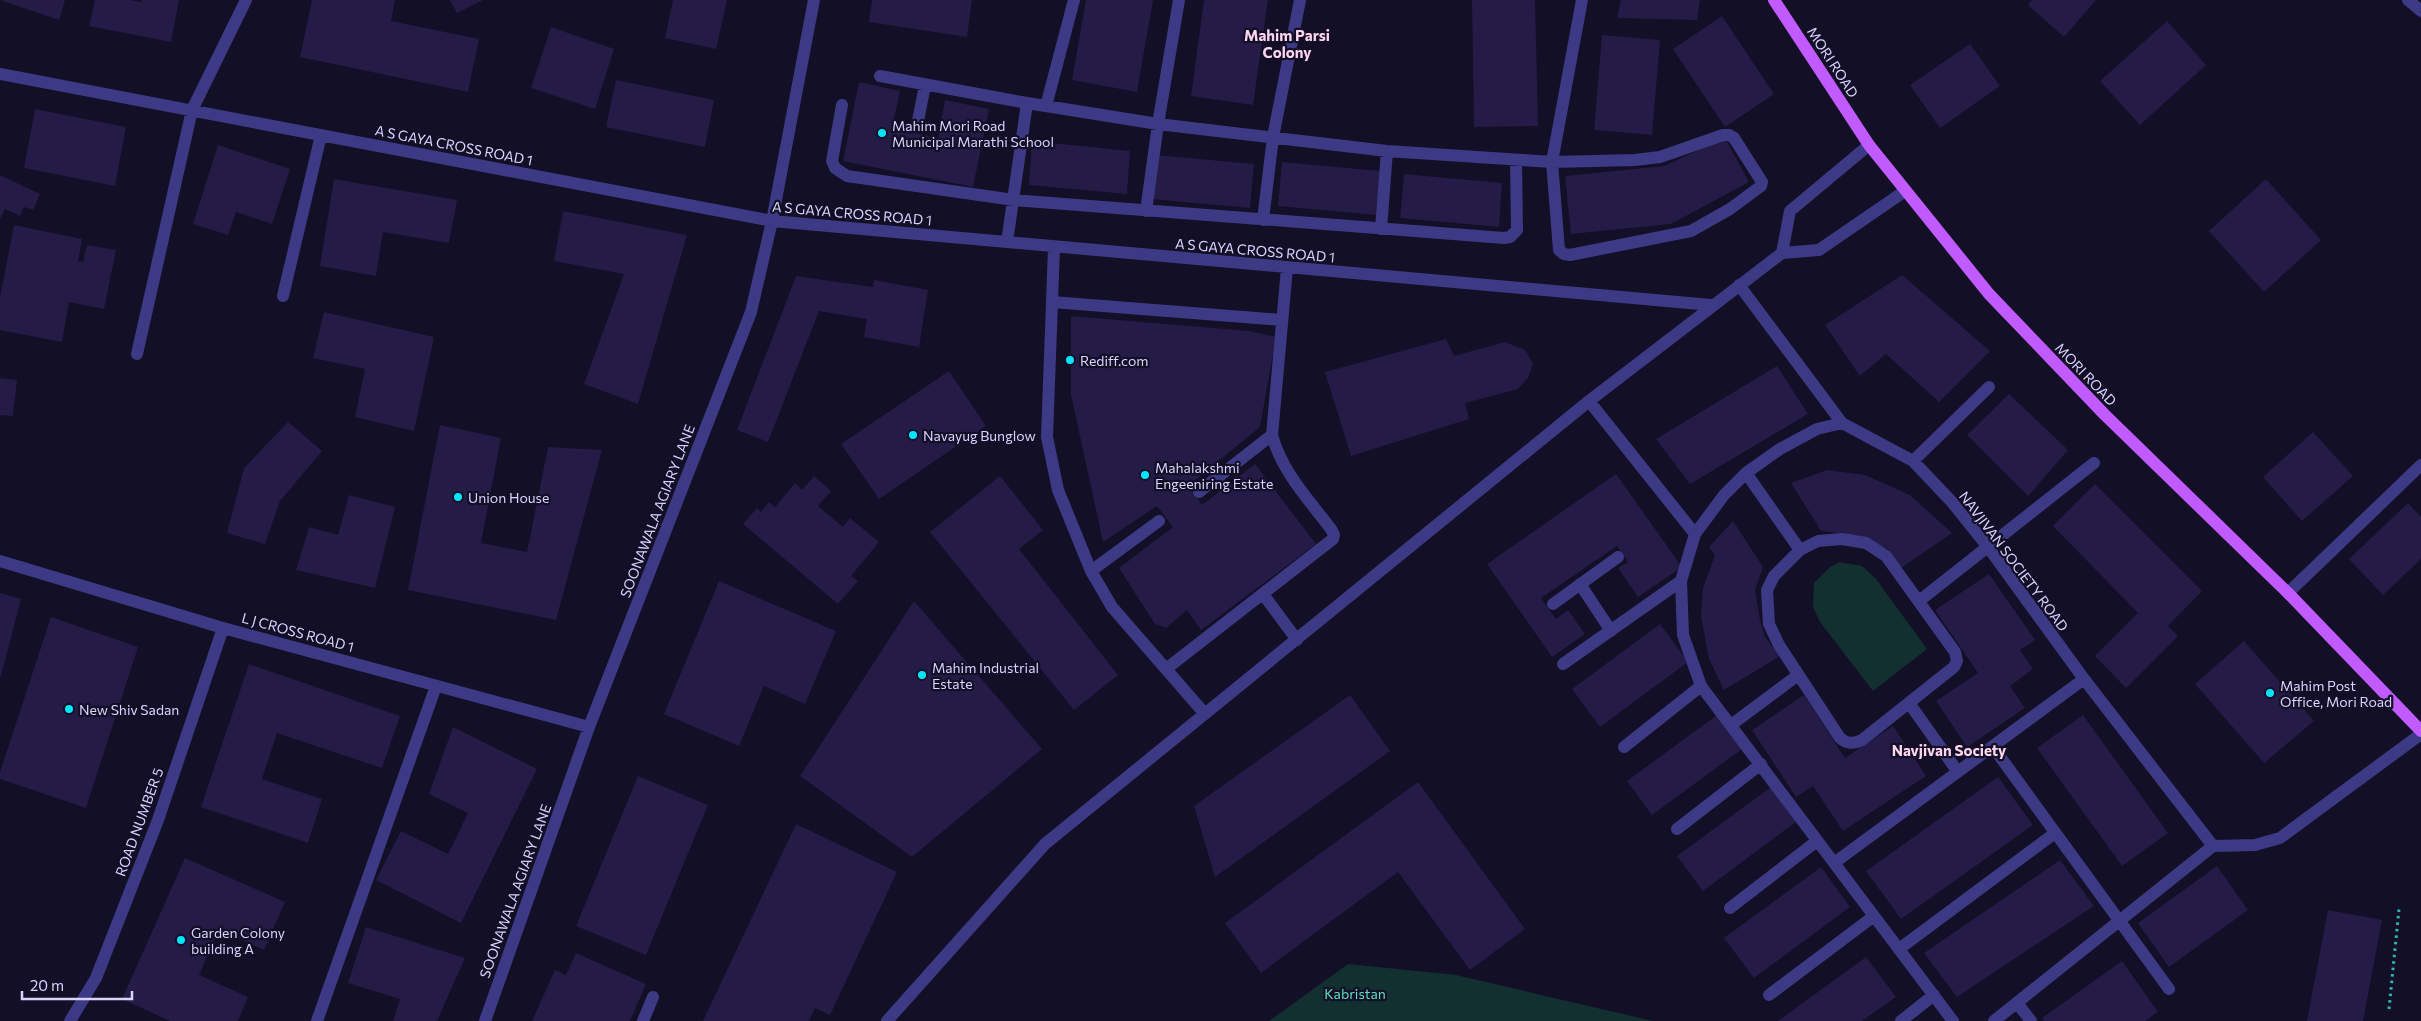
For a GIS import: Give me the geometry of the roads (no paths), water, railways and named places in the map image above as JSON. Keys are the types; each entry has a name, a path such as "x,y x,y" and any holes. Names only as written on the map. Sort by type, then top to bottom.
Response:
{"main road":[{"name":"MORI ROAD","path":"1774,0 1870,145 1989,294 2106,415 2288,592 2421,732"}],"street":[{"path":"137,354 192,110 246,0"},
{"name":"SOONAWALA AGIARY LANE","path":"485,1021 590,727 751,312 772,221 814,0"},
{"path":"1046,106 1074,0"},
{"path":"1146,211 1158,124 1179,0"},
{"path":"1263,220 1273,138 1300,0"},
{"path":"880,76 1027,103 1158,124 1387,151 1516,160 1552,162 1635,160 1660,157 1729,134 1762,182 1762,186 1692,231 1570,255 1564,254 1559,250 1552,162 1582,0"},
{"path":"2408,0 2421,11"},
{"name":"A S GAYA CROSS ROAD 1","path":"0,74 772,221 1711,306"},
{"path":"917,126 925,85"},
{"path":"1007,242 1027,103"},
{"path":"842,105 832,161 840,172 847,176 1014,200 1146,211 1510,237 1517,230 1516,160"},
{"path":"284,296 321,135"},
{"path":"1782,253 1790,211 1870,145"},
{"path":"1381,228 1387,151"},
{"path":"887,1021 1045,844 1589,401 1711,306 1782,253 1820,250 1905,190"},
{"path":"1054,248 1047,437 1058,490 1091,571 1112,607 1205,714"},
{"path":"1166,669 1328,545 1334,535 1284,466 1277,454 1272,435 1287,268"},
{"path":"1739,285 1842,423 1817,428 1780,449 1746,473 1724,495 1694,534 1681,581 1683,635 1701,686 1953,1021"},
{"path":"1052,302 1282,320"},
{"path":"1912,461 1989,386"},
{"path":"1589,401 1694,534"},
{"name":"NAVJIVAN SOCIETY ROAD","path":"1842,423 1912,461 1951,502 1988,547 2084,679 2213,846"},
{"path":"1199,492 1272,435"},
{"path":"1919,601 2094,463"},
{"path":"2288,592 2421,465"},
{"path":"1746,473 1800,550"},
{"path":"1091,571 1159,521"},
{"path":"1842,539 1866,543 1886,556 1955,652 1957,661 1954,667 1862,740 1854,744 1845,742 1798,675 1779,645 1769,624 1767,590 1774,576 1800,550 1818,541 1842,539"},
{"path":"1553,604 1618,557"},
{"name":"L J CROSS ROAD 1","path":"0,561 223,628 590,727"},
{"path":"1564,664 1681,581"},
{"path":"1580,584 1611,630"},
{"path":"1263,594 1296,640"},
{"name":"ROAD NUMBER 5","path":"70,1021 96,978 158,820 223,628"},
{"path":"1731,725 1798,675"},
{"path":"1834,863 1993,748 2084,679"},
{"path":"317,1021 436,686"},
{"path":"1624,747 1701,686"},
{"path":"1909,703 1958,772"},
{"path":"1994,1021 2213,846 2255,845 2280,838 2421,732"},
{"path":"1993,748 2169,989"},
{"path":"1677,829 1761,764"},
{"path":"1899,949 2055,833"},
{"path":"1730,908 1817,841"},
{"path":"1769,995 1874,916"},
{"path":"1901,1021 1934,995"},
{"path":"643,1021 653,997"},
{"path":"2018,1003 2031,1021"}],"place":[{"name":"Mahim Mori Road Municipal Marathi School","path":"882,133"},
{"name":"Rediff.com","path":"1070,360"},
{"name":"Navayug Bunglow","path":"913,435"},
{"name":"Mahalakshmi Engeeniring Estate","path":"1145,475"},
{"name":"Union House","path":"458,497"},
{"name":"Mahim Industrial Estate","path":"922,675"},
{"name":"Mahim Post Office, Mori Road","path":"2270,693"},
{"name":"New Shiv Sadan","path":"69,709"},
{"name":"Garden Colony building A","path":"181,940"}],"district":[{"name":"Mahim Parsi Colony","path":"1287,44"},
{"name":"Navjivan Society","path":"1949,750"}],"park label":[{"name":"Kabristan","path":"1355,993"}]}
